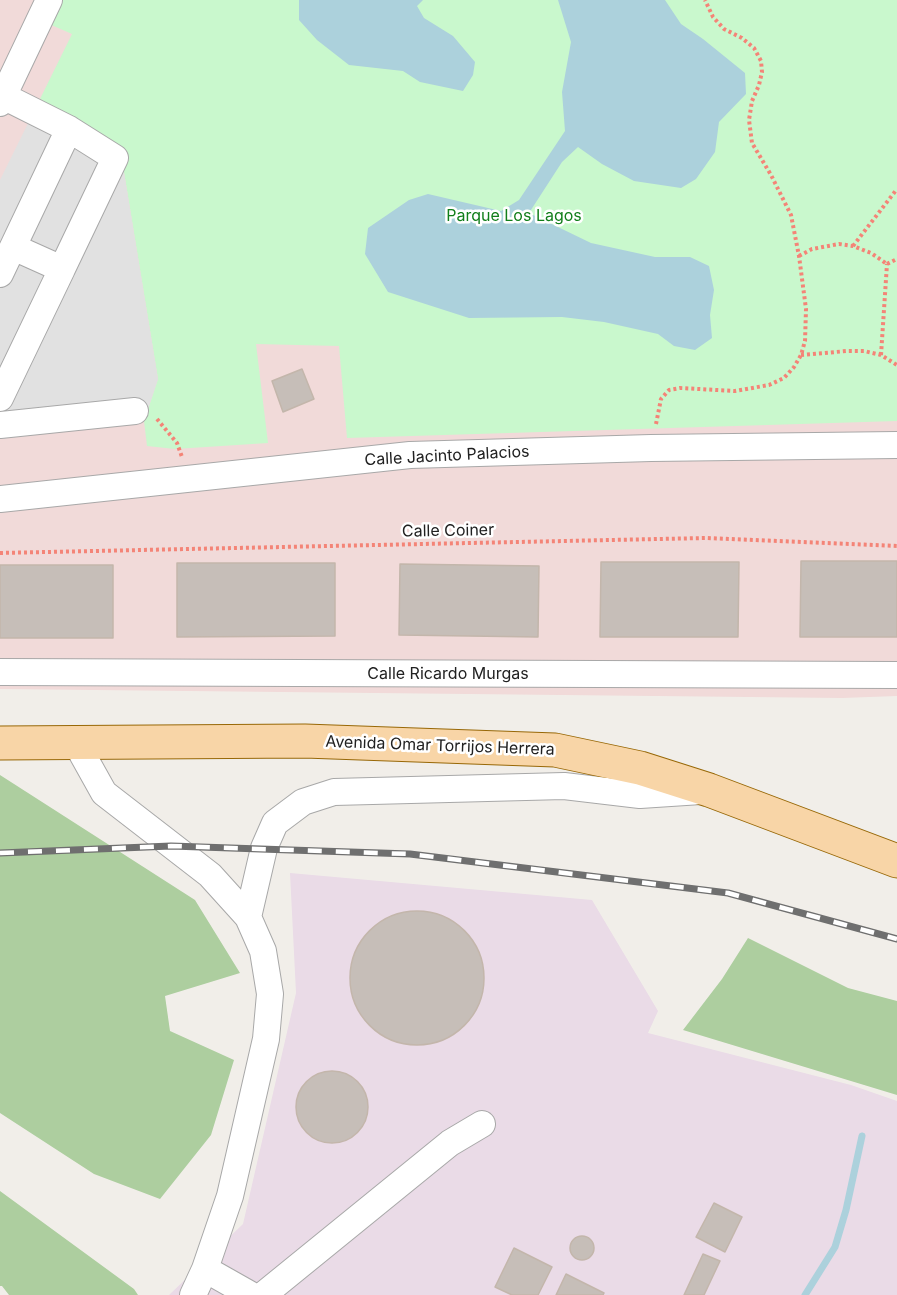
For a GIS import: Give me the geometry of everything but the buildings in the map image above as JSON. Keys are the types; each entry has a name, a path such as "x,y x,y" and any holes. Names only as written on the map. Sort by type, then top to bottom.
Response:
{"main road":[{"name":"Avenida Omar Torrijos Herrera","path":"0,743 304,741 555,750 640,768 709,790 897,861"}],"lane":[{"path":"0,398 115,158 69,129 2,99 49,0"},
{"path":"0,274 69,129"},
{"path":"13,247 62,269"},
{"path":"0,425 135,411"},
{"name":"Calle Jacinto Palacios","path":"0,500 410,455 651,448 897,445"},
{"name":"Calle Ricardo Murgas","path":"0,672 897,675"},
{"path":"75,741 104,793 210,875 248,917 263,951 270,994 266,1039 230,1196 205,1269 193,1295"},
{"path":"248,917 264,848 275,823 303,802 334,792 564,786 640,795 709,790"},
{"path":"263,1295 450,1143 482,1124"},
{"path":"205,1269 251,1295"}],"path":[{"path":"651,448 660,399 669,390 680,388 735,391 769,385 784,378 794,367 805,341 806,309 791,215 752,143 749,120 752,101 762,72 761,61 754,48 742,38 724,29 713,17 705,0"},
{"path":"853,246 897,189"},
{"path":"799,255 825,246 853,246 871,253 887,264"},
{"path":"887,264 897,258"},
{"path":"881,355 887,264"},
{"path":"801,355 847,351 881,355 897,365"},
{"path":"135,411 152,414 177,443 182,457 184,479"},
{"name":"Calle Coiner","path":"0,553 705,538 897,546"}],"shaded area":[{"path":"0,0 897,0 897,696 842,698 0,689"},
{"path":"40,99 121,154 158,379 144,421 0,439 0,180"},
{"path":"290,873 592,900 658,1011 648,1033 851,1085 897,1101 897,1295 169,1295 243,1224 296,993"}],"green space":[{"name":"Parque Los Lagos","path":"62,0 897,0 897,421 347,438 339,346 256,344 268,443 175,449 147,446 144,421 158,379 121,154 40,99 72,34 49,24"},
{"path":"0,775 195,900 240,973 165,996 170,1031 234,1060 211,1135 160,1199 94,1174 0,1113"},
{"path":"748,938 848,988 897,1001 897,1095 683,1030 722,979"},
{"path":"0,1191 134,1289 138,1295 9,1295 0,1286"}],"water":[{"path":"299,0 423,0 417,6 424,18 453,36 475,62 473,75 463,91 420,82 403,71 349,65 317,40 299,20"},
{"path":"558,0 665,0 681,24 745,73 746,94 719,122 715,152 696,179 681,188 634,181 602,164 578,147 562,162 529,213 591,243 655,257 690,257 709,266 714,290 710,315 712,338 695,350 674,346 658,334 604,322 562,317 469,318 388,292 365,254 368,228 409,200 428,194 501,211 519,200 565,131 562,92 571,42"}],"waterway":[{"path":"805,1295 835,1247 846,1210 862,1136"}],"railway":[{"path":"0,853 171,846 410,854 728,893 897,939"}]}
